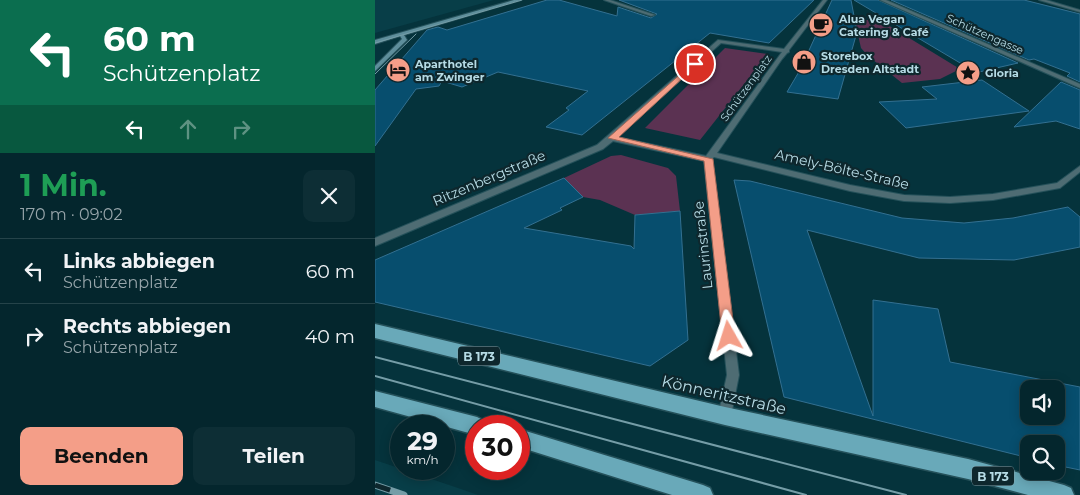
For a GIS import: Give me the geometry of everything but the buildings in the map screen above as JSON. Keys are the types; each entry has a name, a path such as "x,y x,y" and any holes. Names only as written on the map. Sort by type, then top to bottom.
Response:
{"main road":[{"name":"Könneritzstraße","path":"375,331 725,416 955,466 1064,495"},
{"path":"375,399 465,423"},
{"path":"530,441 703,495"}],"street":[{"path":"375,42 519,0"},
{"path":"606,0 653,15"},
{"path":"787,51 802,26 825,0"},
{"name":"Schützengasse","path":"882,0 1080,86"},
{"path":"1041,0 1080,10"},
{"path":"375,70 405,39 401,35"},
{"name":"Schützenplatz","path":"613,138 720,41 787,51 710,156"},
{"path":"613,138 710,156"},
{"name":"Ritzenbergstraße","path":"375,242 600,147 613,138"},
{"name":"Amely-Bölte-Straße","path":"710,156 850,188 904,198 950,200 993,197 1060,185 1080,168"},
{"name":"Laurinstraße","path":"710,156 733,375 725,416"}],"shaded area":[{"path":"375,0 494,0 375,33"},
{"path":"878,19 960,69 940,79 902,83 868,56 861,48 858,35 841,22"},
{"path":"725,48 768,54 700,140 645,128"},
{"path":"621,155 668,168 676,176 680,211 635,215 600,200 583,197 564,178 611,156"},
{"path":"375,460 390,465 390,480 434,480 478,495 375,495"}],"tram line":[{"path":"375,43 522,0"},
{"path":"375,74 416,34"},
{"path":"375,357 906,495"},
{"path":"375,376 806,495"}],"railway":[{"path":"375,485 404,495"}],"place":[{"name":"Alua Vegan Catering & Café","path":"821,25"},
{"name":"Storebox Dresden Altstadt","path":"804,62"},
{"name":"Aparthotel am Zwinger","path":"398,70"},
{"name":"Gloria","path":"968,73"}],"route":[{"path":"695,64 613,138 708,159 729,336"}]}
